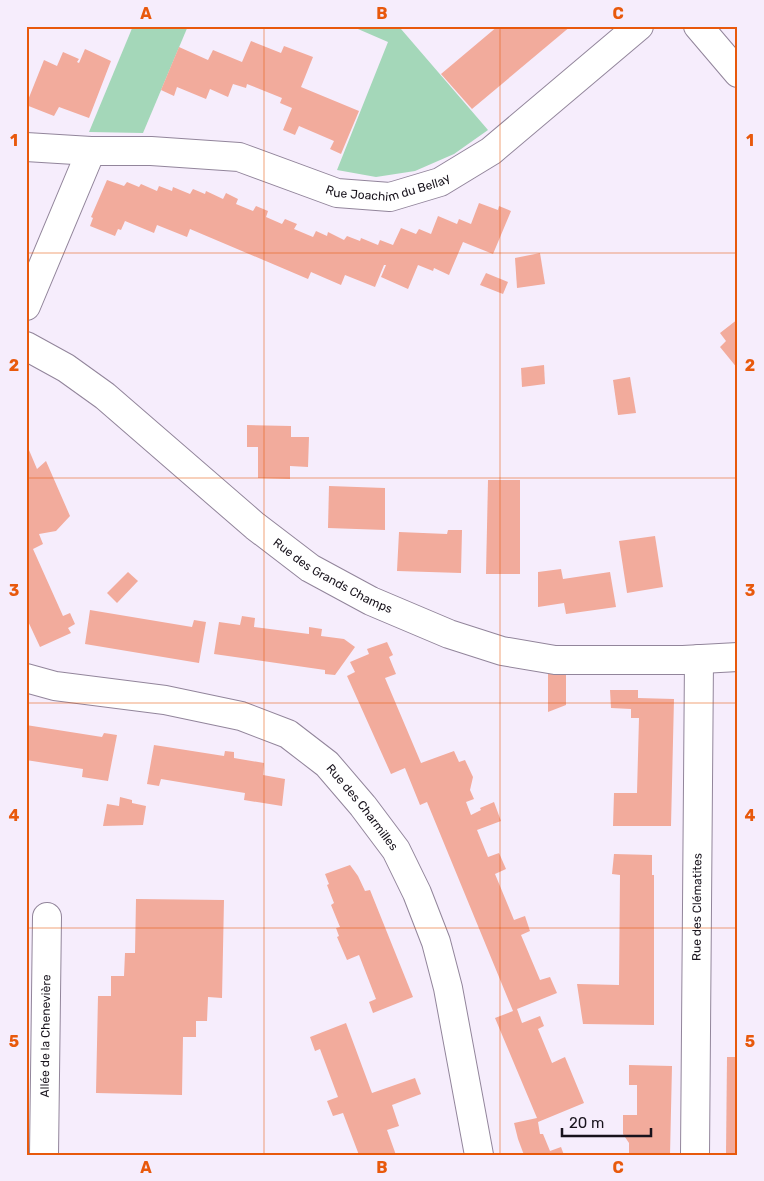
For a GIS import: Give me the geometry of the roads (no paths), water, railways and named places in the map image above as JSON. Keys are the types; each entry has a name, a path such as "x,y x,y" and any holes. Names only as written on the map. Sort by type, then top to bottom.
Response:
{"street":[{"name":"Rue Joachim du Bellay","path":"26,147 91,151 151,151 239,157 337,193 390,197 440,182 491,151 639,26"},
{"path":"698,26 738,73"},
{"path":"26,306 91,151"},
{"name":"Rue des Grands Champs","path":"26,346 66,368 105,396 255,526 310,568 371,601 449,634 502,650 546,658 574,660 738,657"},
{"name":"Rue des Clématites","path":"695,1155 699,659"},
{"name":"Rue des Charmilles","path":"26,678 55,686 166,700 241,716 288,734 328,764 396,850 424,910 436,942 448,988 479,1155"},
{"name":"Allée de la Chenevière","path":"44,1155 47,917"}]}
